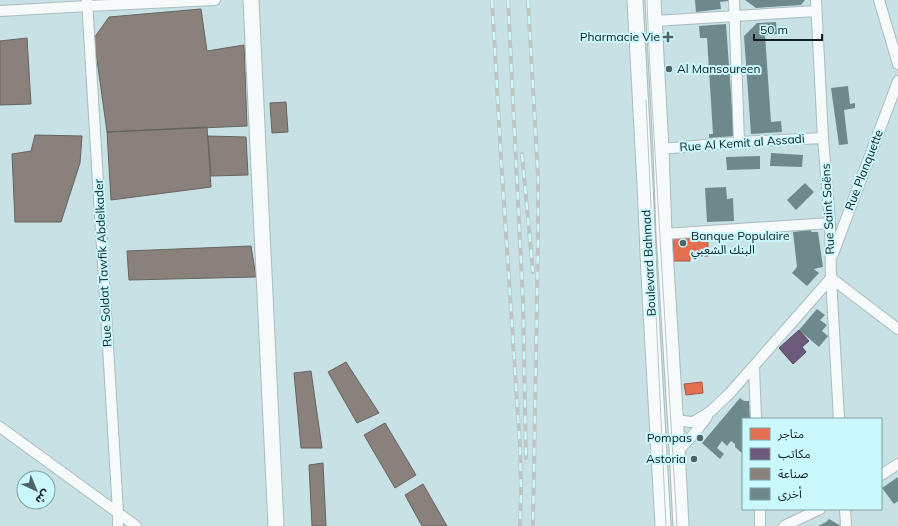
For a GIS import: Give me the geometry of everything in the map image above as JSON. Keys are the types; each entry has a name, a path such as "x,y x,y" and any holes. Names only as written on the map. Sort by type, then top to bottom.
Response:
{"main road":[{"path":"250,0 276,526"},
{"name":"Boulevard Bahmad","path":"635,0 663,526"},
{"name":"Boulevard Bahmad","path":"653,0 664,234 681,526"}],"street":[{"path":"0,11 88,3 215,0"},
{"path":"734,0 739,142"},
{"name":"Rue Saint Saëns","path":"816,0 823,138 830,223 831,278 839,418"},
{"path":"879,0 898,64"},
{"name":"Rue Soldat Tawfik Abdelkader","path":"88,3 118,526"},
{"path":"654,21 816,12"},
{"name":"Rue Planquette","path":"831,259 898,82"},
{"name":"Rue Al Kemit al Assadi","path":"661,149 739,142 823,138"},
{"path":"664,234 830,223"},
{"path":"677,452 690,439 711,411 730,393 831,278 898,329"},
{"path":"754,366 756,418"},
{"path":"676,420 691,422 695,421 711,411"},
{"path":"0,427 136,526"},
{"path":"882,474 898,464"},
{"path":"760,510 760,526"},
{"path":"784,526 818,510"},
{"path":"845,510 846,526"}],"building: متاجر":[{"path":"674,238 708,238 708,256 690,256 690,261 673,261"},
{"path":"702,382 703,393 686,395 684,384"}],"building: مكاتب":[{"path":"799,330 809,341 802,347 806,352 793,364 779,348"}],"building: صناعة":[{"path":"201,9 207,51 244,45 247,126 107,132 94,38 109,17"},
{"path":"27,38 31,104 0,105 0,41"},
{"path":"286,102 288,132 272,133 270,103"},
{"path":"207,127 211,187 111,200 107,132"},
{"path":"35,135 82,136 80,163 61,222 15,222 12,154 31,151"},
{"path":"208,136 246,137 248,175 211,176"},
{"path":"251,246 256,277 129,280 127,251"},
{"path":"346,362 379,413 357,423 328,372"},
{"path":"311,371 322,448 301,448 294,373"},
{"path":"385,423 416,475 395,488 364,435"},
{"path":"323,463 326,526 312,526 309,465"},
{"path":"423,484 447,526 422,526 405,495"}],"building: أخرى":[{"path":"695,0 728,1 720,2 721,9 696,12"},
{"path":"745,0 805,0 801,5 756,8"},
{"path":"776,22 777,34 765,35 771,122 781,121 782,132 751,134 744,36 757,23"},
{"path":"726,24 734,136 709,138 709,134 713,134 707,38 700,38 699,26"},
{"path":"848,86 850,104 855,103 855,108 844,110 848,144 839,145 831,88"},
{"path":"771,153 803,155 802,167 770,166"},
{"path":"760,156 760,169 727,170 726,157"},
{"path":"805,183 814,192 796,210 787,200"},
{"path":"726,187 727,199 733,198 734,221 707,222 705,188"},
{"path":"810,230 812,232 818,232 823,267 814,269 819,273 807,286 792,273 797,267 793,232"},
{"path":"817,309 825,315 820,320 827,325 822,331 828,336 819,347 799,330"},
{"path":"740,398 744,401 749,401 750,418 742,418 742,453 731,441 727,446 722,441 717,448 724,454 720,459 702,443"},
{"path":"898,477 898,501 894,504 882,488"},
{"path":"829,519 841,526 818,526"}],"tram line":[{"path":"647,0 677,526"},
{"path":"646,100 666,526"}],"railway":[{"path":"492,0 520,447 520,526"},
{"path":"508,0 523,302 526,458"},
{"path":"528,0 538,176 533,526"},
{"path":"522,154 533,272"}],"place":[{"name":"Pharmacie Vie","path":"668,37"},
{"name":"Al Mansoureen","path":"669,69"},
{"name":"Banque Populaire البنك الشعبي","path":"683,243"},
{"name":"Pompas","path":"700,438"},
{"name":"Astoria","path":"694,459"}]}
